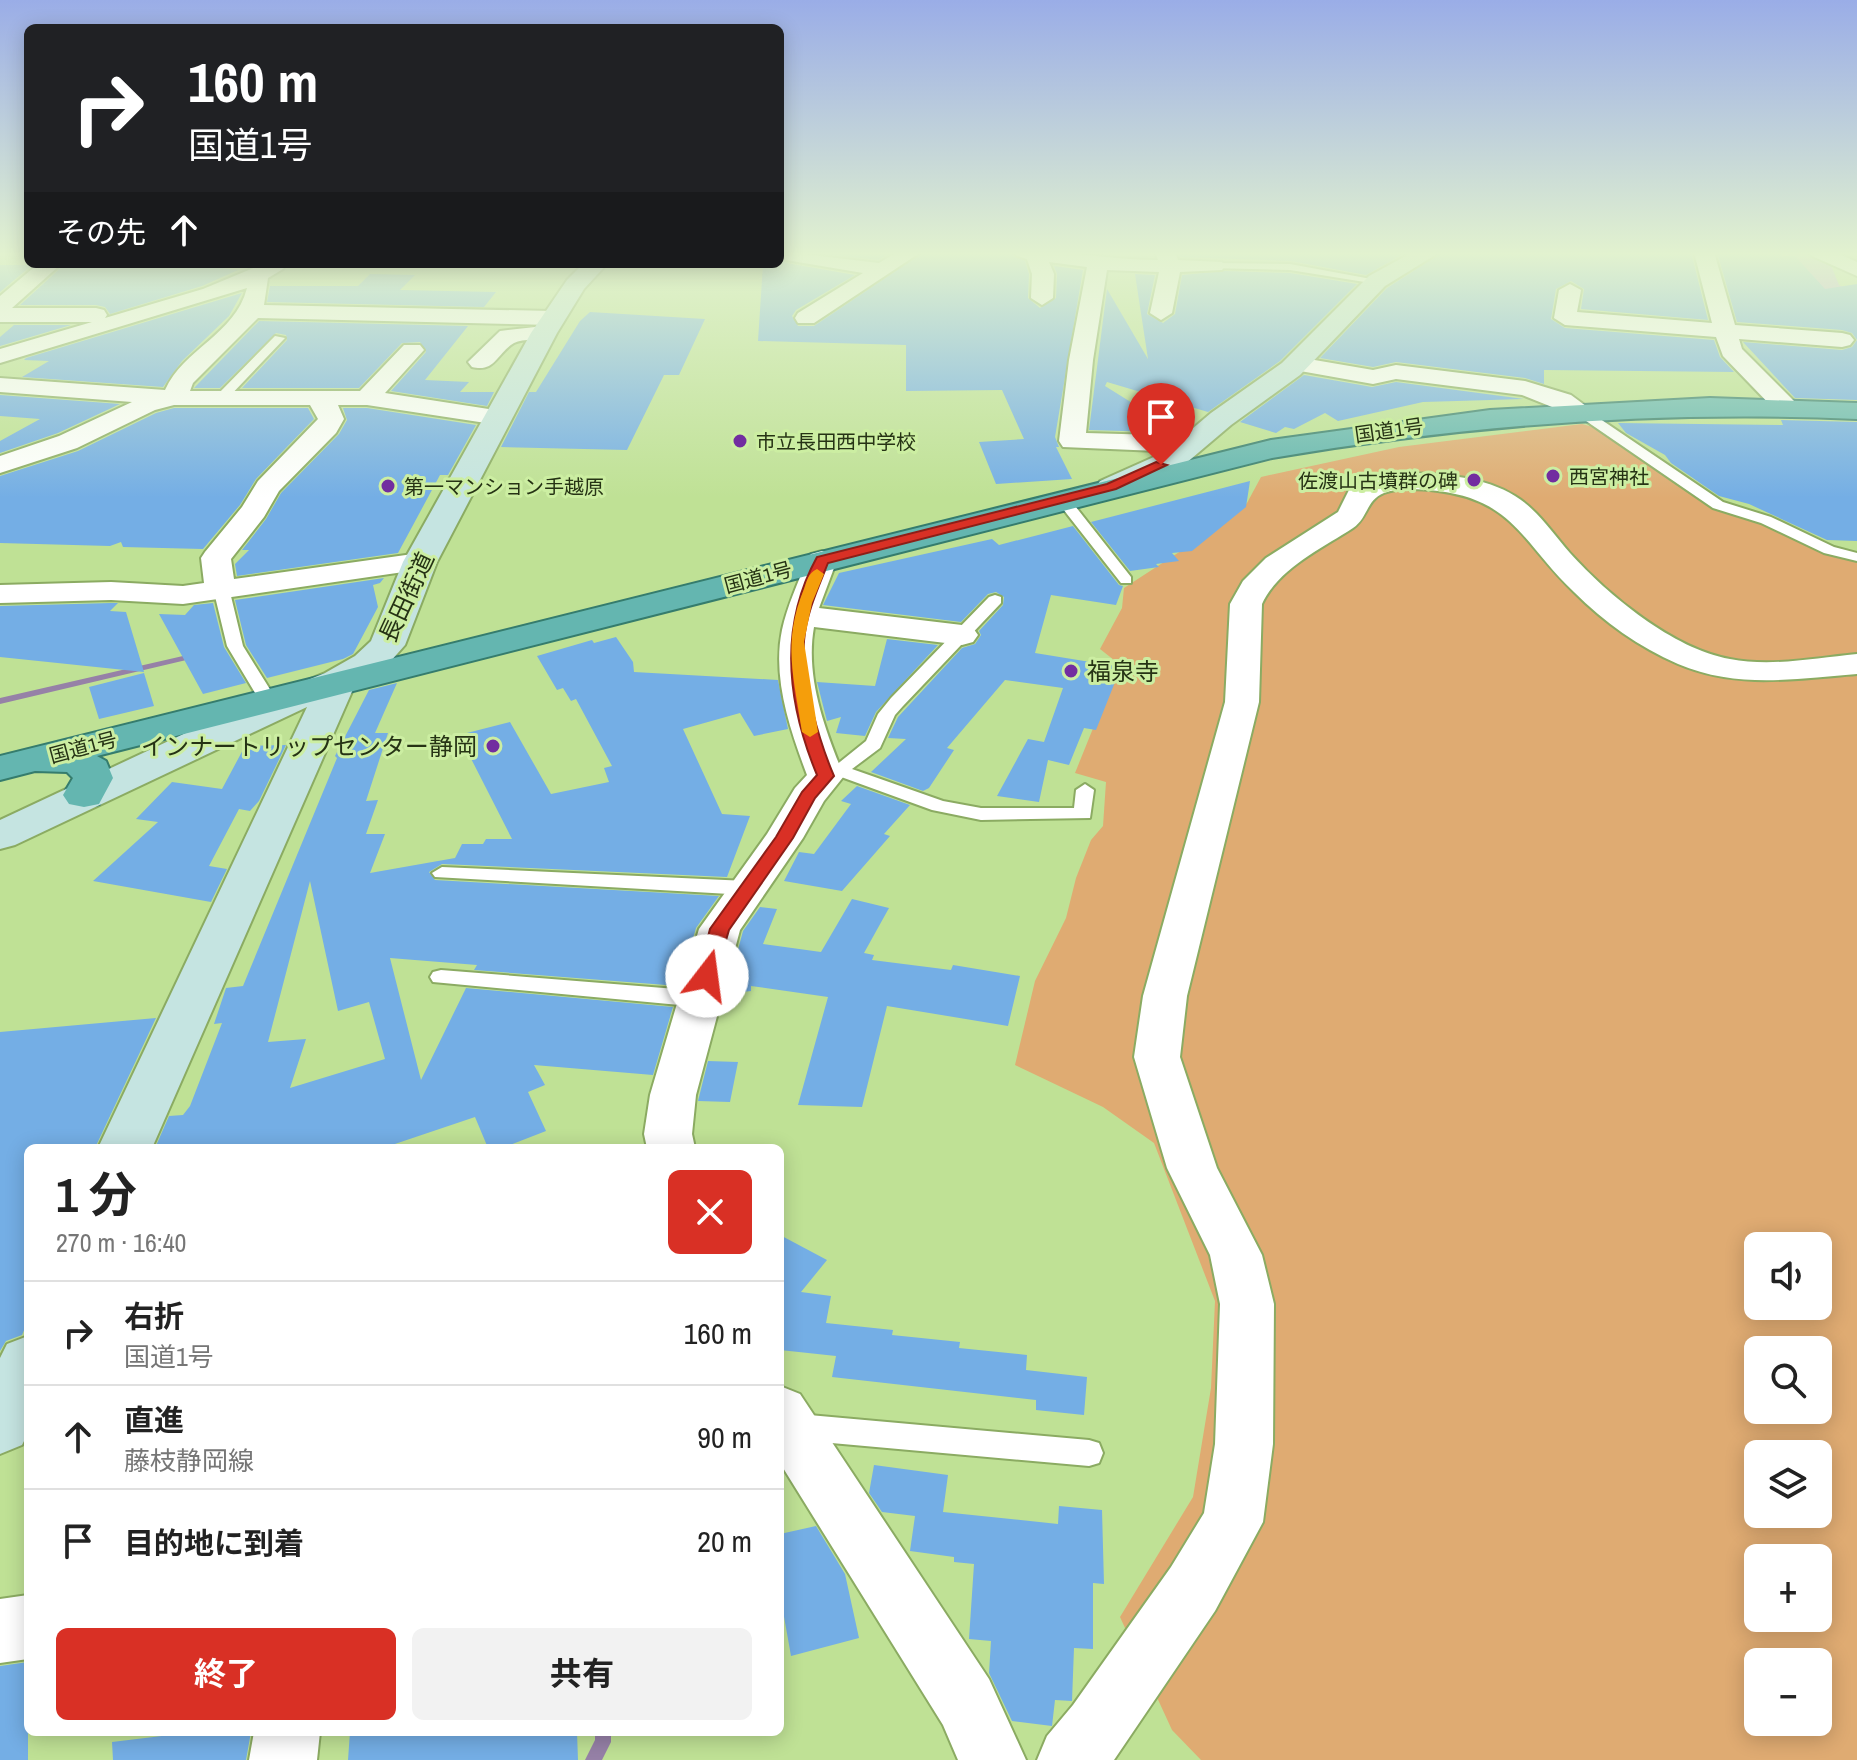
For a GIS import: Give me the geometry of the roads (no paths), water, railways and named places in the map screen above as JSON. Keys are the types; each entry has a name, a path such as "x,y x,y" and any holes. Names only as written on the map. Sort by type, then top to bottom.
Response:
{"highway":[{"name":"国道1号","path":"9,766 1271,449 1364,433 1577,409 1786,407 1857,411"},
{"path":"9,766 70,759 85,763 92,770 93,778 84,795"}],"main road":[{"name":"長田街道","path":"0,836 253,716 338,681 368,664 387,645 420,562 543,334"},
{"path":"1111,487 1175,458 1221,419 1297,364 1326,334"},
{"path":"1221,419 1217,433 1224,444 1238,450 1271,449"},
{"path":"127,1144 338,681"},
{"path":"0,1425 24,1372"}],"street":[{"path":"0,356 75,334"},
{"path":"174,398 182,380 229,334"},
{"path":"480,362 508,336 515,334"},
{"path":"1086,334 1072,441 1157,443 1186,449"},
{"path":"1725,334 1739,361 1786,407"},
{"path":"1772,334 1842,340"},
{"path":"367,398 412,350"},
{"path":"1297,364 1373,377 1396,372 1525,388 1562,400 1577,409"},
{"path":"0,385 174,398 367,398 499,417"},
{"path":"221,588 216,558 254,511 268,487 327,428 331,419 326,407 315,397"},
{"path":"0,465 68,442 146,405 174,398"},
{"path":"1071,1760 1097,1729 1193,1589 1233,1522 1244,1444 1247,1304 1236,1255 1192,1168 1157,1057 1165,996 1242,702 1244,621 1246,604 1254,588 1277,564 1350,517 1355,500 1362,494 1411,482 1453,483 1502,500 1527,521 1567,568 1613,610 1684,653 1711,665 1743,671 1857,664"},
{"path":"670,1144 668,1134 673,1095 720,929 784,838 808,796 833,773 814,748 804,708 796,642 822,560"},
{"path":"0,594 111,591 183,595 420,562"},
{"path":"802,616 962,635"},
{"path":"786,1420 966,1702 992,1760"},
{"path":"0,1631 24,1628"},
{"path":"283,1760 286,1736"}],"lane":[{"path":"222,397 279,338"},
{"path":"1577,409 1718,505 1766,520 1829,550 1857,557"},
{"path":"1063,500 1126,580"},
{"path":"221,588 235,646 267,699"},
{"path":"833,773 874,744 887,714 897,702 995,600"},
{"path":"833,773 939,806 981,814 1083,814 1085,790"},
{"path":"442,873 747,888"},
{"path":"441,977 701,999"},
{"path":"786,1420 1089,1453"}],"waterway":[{"path":"0,701 196,655"},
{"path":"593,1760 603,1736"}],"place":[{"name":"市立長田西中学校","path":"740,441"},
{"name":"西宮神社","path":"1553,476"},
{"name":"佐渡山古墳群の碑","path":"1474,480"},
{"name":"第一マンション手越原","path":"388,486"},
{"name":"福泉寺","path":"1071,671"},
{"name":"インナートリップセンター静岡","path":"493,746"}]}
